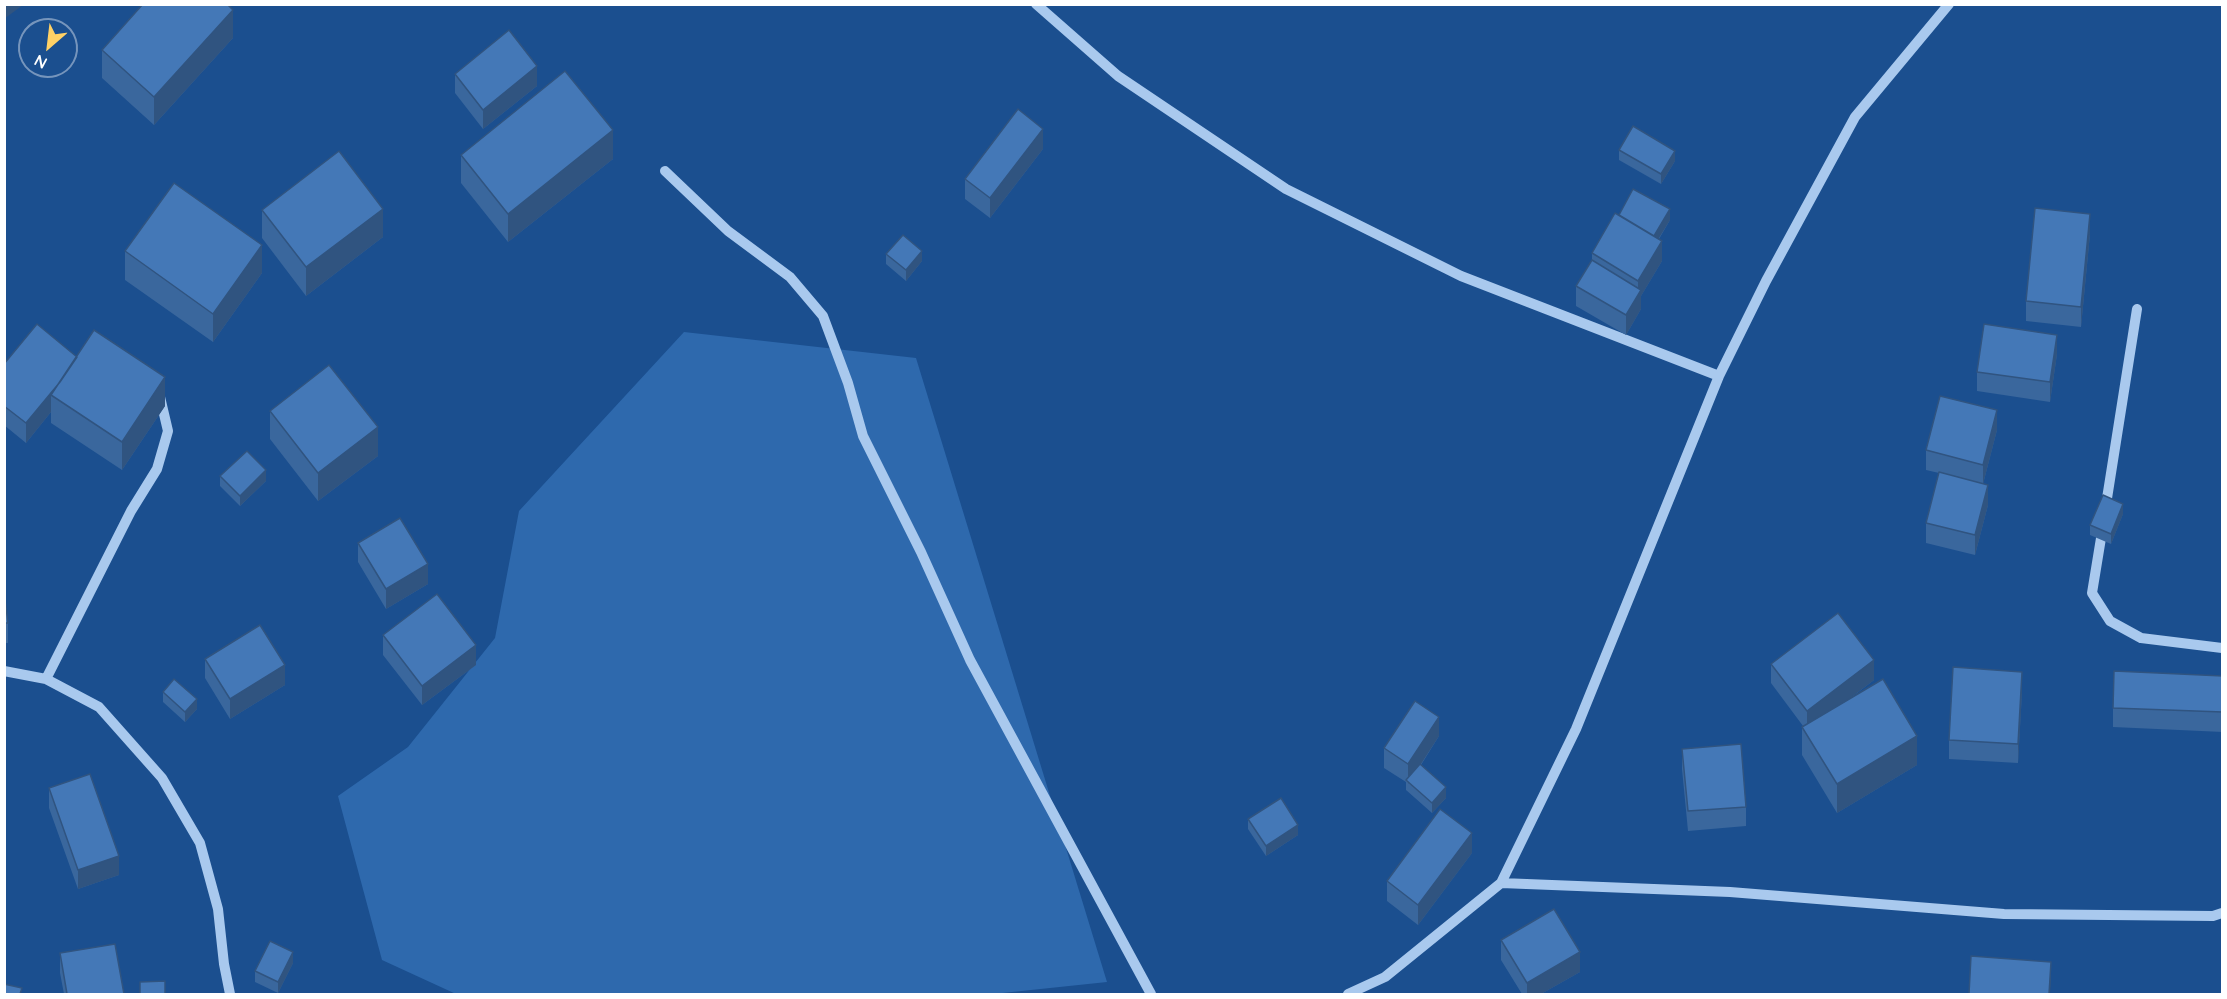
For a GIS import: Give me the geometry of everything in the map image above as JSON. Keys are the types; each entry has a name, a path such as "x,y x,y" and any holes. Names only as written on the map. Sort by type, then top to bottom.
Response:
{"street":[{"path":"1036,4 1118,76 1286,189 1461,276 1719,376"},
{"path":"1348,994 1386,977 1501,883 1576,729 1719,376 1766,281 1855,117 1949,4"},
{"path":"666,171 728,231 789,278 823,316 848,382 863,436 921,552 970,660 1151,994"},
{"path":"2137,309 2092,593 2109,621 2141,638 2223,648"},
{"path":"46,679 131,511 157,469 168,431 160,397"},
{"path":"4,671 46,679 99,707 162,778 200,843 218,909 230,994"},
{"path":"1501,883 1730,891 2004,914 2213,916 2223,913"}],"shaded area":[{"path":"684,332 916,358 1107,982 993,994 456,994 382,960 338,796 408,747 495,638 519,511"}],"building":[{"path":"143,4 227,4 233,10 154,97 102,50"},
{"path":"509,30 537,66 483,110 455,74"},
{"path":"565,71 613,130 508,214 461,155"},
{"path":"1018,109 1043,129 990,198 965,179"},
{"path":"1633,126 1675,151 1661,174 1619,150"},
{"path":"339,151 383,209 306,267 262,210"},
{"path":"174,183 262,245 213,314 125,251"},
{"path":"1633,189 1670,209 1654,236 1619,215"},
{"path":"2035,208 2090,214 2081,307 2026,301"},
{"path":"1615,213 1662,241 1638,281 1592,253"},
{"path":"903,235 922,251 906,270 886,254"},
{"path":"1592,260 1641,290 1626,315 1576,286"},
{"path":"37,324 77,357 60,382 26,423 4,406 4,364"},
{"path":"1984,324 2057,335 2050,382 1977,372"},
{"path":"94,330 165,377 122,442 51,395"},
{"path":"329,365 378,427 318,473 270,411"},
{"path":"1940,396 1997,410 1983,465 1926,450"},
{"path":"247,451 266,470 240,496 220,476"},
{"path":"1939,472 1988,485 1975,535 1926,523"},
{"path":"2103,495 2123,504 2111,534 2090,525"},
{"path":"400,518 428,564 386,589 358,543"},
{"path":"4,592 8,623 4,623"},
{"path":"437,594 476,645 422,686 383,635"},
{"path":"1838,613 1874,660 1807,711 1771,664"},
{"path":"260,625 285,665 230,699 205,659"},
{"path":"1953,667 2022,672 2018,744 1949,740"},
{"path":"2114,671 2223,676 2223,712 2113,708"},
{"path":"174,679 197,699 185,712 163,692"},
{"path":"1883,679 1917,736 1837,784 1802,727"},
{"path":"1415,701 1439,717 1408,764 1384,748"},
{"path":"1741,744 1746,807 1688,811 1682,749"},
{"path":"1420,764 1446,787 1432,803 1406,780"},
{"path":"90,774 119,856 78,870 49,788"},
{"path":"1281,798 1298,825 1266,846 1248,819"},
{"path":"1440,809 1472,833 1418,905 1387,881"},
{"path":"1554,909 1580,952 1527,983 1501,940"},
{"path":"270,941 293,952 278,982 255,971"},
{"path":"115,944 124,994 67,994 60,953"},
{"path":"1971,956 2051,962 2049,994 1969,994"},
{"path":"165,981 165,994 140,994 140,982"},
{"path":"4,984 22,988 20,994 4,994"}]}
